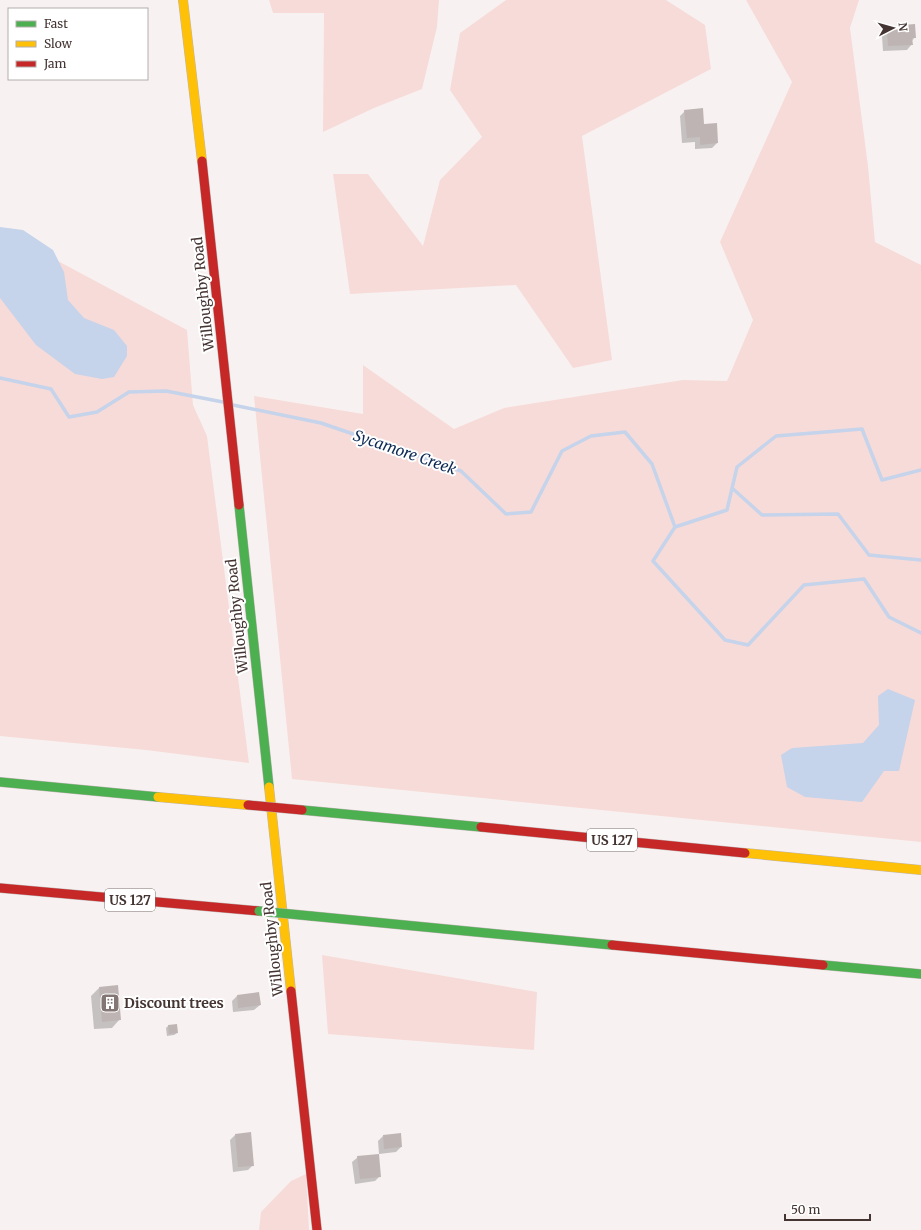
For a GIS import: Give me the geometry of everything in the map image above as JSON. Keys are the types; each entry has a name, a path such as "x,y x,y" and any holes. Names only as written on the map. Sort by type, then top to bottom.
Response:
{"main road":[{"name":"Willoughby Road","path":"183,0 224,361 317,1230"},
{"name":"US 127","path":"0,782 921,870"},
{"name":"US 127","path":"0,888 259,911 921,975"}],"shaded area":[{"path":"269,0 439,0 437,27 422,89 374,108 323,132 324,13 273,13"},
{"path":"506,0 666,0 705,25 711,69 582,136 612,360 573,368 516,285 350,294 333,174 368,174 423,246 440,180 482,137 450,90 460,33"},
{"path":"746,0 859,0 850,28 868,166 875,242 921,265 921,842 292,779 254,396 363,414 363,365 454,429 504,408 683,380 727,381 753,320 720,242 792,82"},
{"path":"0,230 187,330 193,405 207,436 249,763 146,750 0,736"},
{"path":"322,955 537,992 534,1050 328,1034"},
{"path":"306,1174 309,1230 259,1230 261,1212 291,1181"}],"water":[{"path":"0,227 23,230 53,250 64,272 68,300 84,318 114,330 127,346 127,356 114,377 102,379 75,374 36,345 0,298"},
{"path":"888,689 915,700 899,771 884,771 862,802 805,797 787,787 781,755 792,748 863,743 879,725 878,696"}],"building":[{"path":"915,24 916,38 912,38 913,45 888,46 887,30 903,29 903,25"},
{"path":"703,108 704,124 717,123 718,143 700,145 700,137 687,138 684,110"},
{"name":"Discount trees","path":"118,985 121,1020 102,1022 99,987"},
{"path":"259,992 261,1005 238,1008 237,995"},
{"path":"177,1024 178,1033 169,1034 168,1025"},
{"path":"251,1132 254,1166 238,1167 235,1134"},
{"path":"401,1133 402,1147 384,1149 383,1135"},
{"path":"379,1154 381,1177 360,1179 357,1156"}],"waterway":[{"name":"Sycamore Creek","path":"0,378 51,389 69,417 97,412 129,392 166,391 223,402"},
{"name":"Sycamore Creek","path":"233,405 321,423 461,471 506,514 531,512 562,451 591,436 625,432 652,464 675,527 727,510 737,467 776,436 862,429 882,480 921,470"},
{"path":"732,488 762,515 838,514 869,555 921,560"},
{"path":"675,527 653,561 725,640 748,645 804,585 864,579 889,617 921,633"}],"traffic: fast":[{"path":"239,505 269,787"},
{"path":"0,782 158,797"},
{"path":"302,810 481,827"},
{"path":"259,911 311,916"},
{"path":"311,916 612,945"},
{"path":"823,965 921,974"}],"traffic: slow":[{"path":"183,0 202,161"},
{"path":"269,787 291,991"},
{"path":"158,797 248,805"},
{"path":"745,853 921,870"}],"traffic: jam":[{"path":"202,161 239,505"},
{"path":"248,805 302,810"},
{"path":"481,827 745,853"},
{"path":"0,888 259,911"},
{"path":"612,945 823,965"},
{"path":"291,991 317,1230"}],"place":[{"name":"Discount trees","path":"110,1003"}]}
